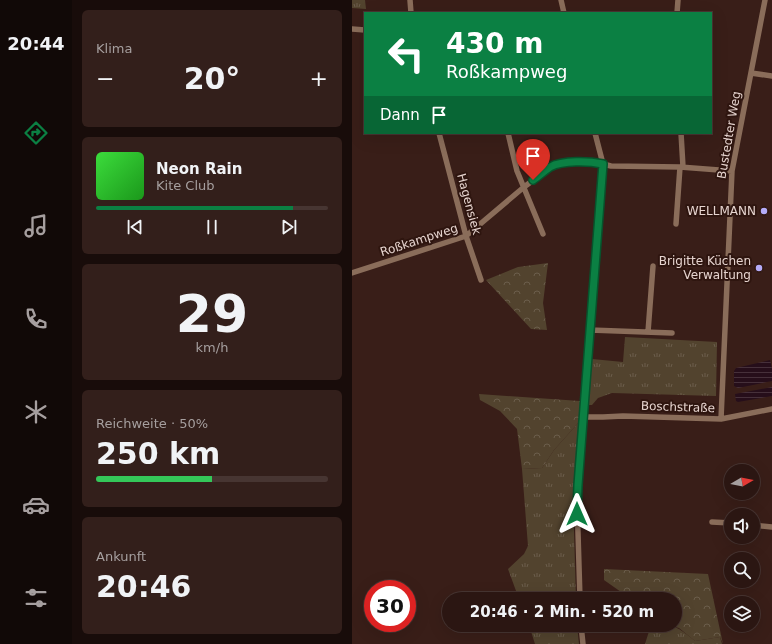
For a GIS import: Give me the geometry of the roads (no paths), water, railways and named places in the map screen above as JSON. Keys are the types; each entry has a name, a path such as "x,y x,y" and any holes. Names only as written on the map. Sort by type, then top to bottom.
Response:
{"street":[{"path":"410,0 411,12"},
{"path":"561,0 564,12"},
{"path":"677,12 678,0"},
{"name":"Bustedter Weg","path":"721,419 732,170 765,0"},
{"path":"352,29 364,30"},
{"path":"751,73 772,76"},
{"name":"Hagensiek","path":"439,134 466,236 481,280"},
{"path":"508,134 517,171 543,234"},
{"path":"580,592 577,499 603,164 595,134"},
{"path":"676,224 682,167 681,134"},
{"name":"Roßkampweg","path":"352,273 466,236 524,187 551,167 560,163 590,162 611,166 682,167 732,170"},
{"path":"648,332 653,266"},
{"path":"590,330 672,334"},
{"name":"Boschstraße","path":"583,417 623,416 721,419 772,409"},
{"path":"712,522 724,523"},
{"path":"760,526 772,527"},
{"path":"582,632 583,644"}],"place":[{"name":"WELLMANN","path":"764,211"},
{"name":"Brigitte Küchen Verwaltung","path":"759,268"}]}
